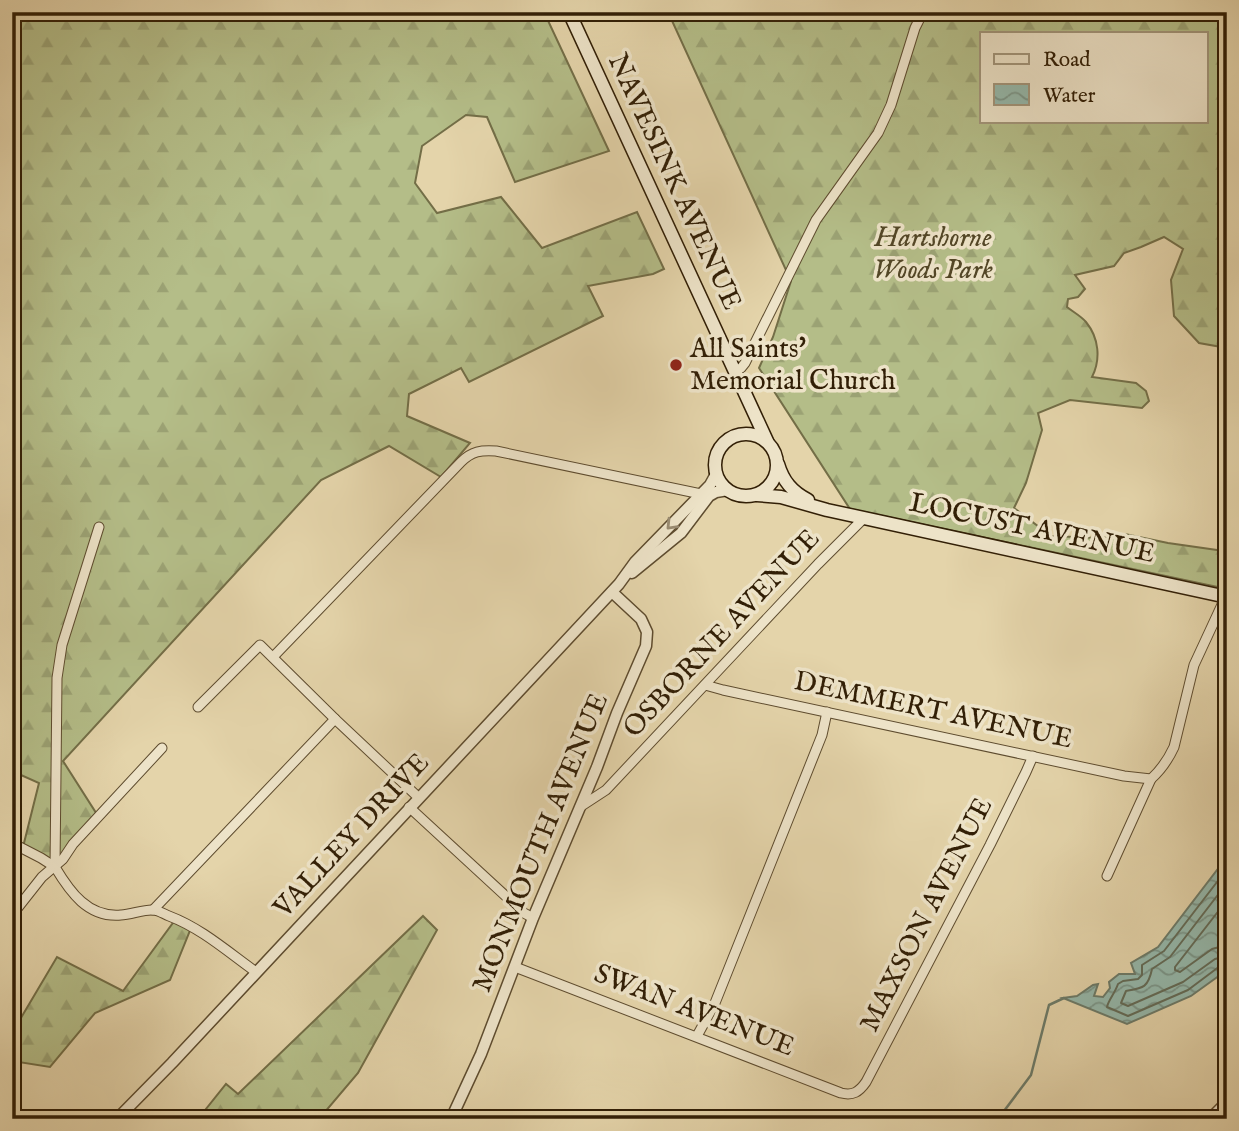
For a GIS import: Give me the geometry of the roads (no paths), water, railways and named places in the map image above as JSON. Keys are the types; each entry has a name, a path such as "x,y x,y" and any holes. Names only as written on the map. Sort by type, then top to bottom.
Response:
{"main road":[{"name":"NAVESINK AVENUE","path":"569,12 767,441"},
{"name":"NAVESINK AVENUE","path":"735,372 749,419 742,434"},
{"path":"742,434 754,435 767,441 774,450 778,464 774,481 757,495 741,496 728,490 716,474 715,459 720,448 729,439 742,434"},
{"name":"LOCUST AVENUE","path":"778,464 790,488 827,510"},
{"name":"LOCUST AVENUE","path":"757,495 781,498 1226,596"}],"street":[{"path":"735,372 745,363 817,220 878,133 891,105 915,28 923,12"},
{"path":"273,657 392,532 472,453 496,451 701,494"},
{"name":"VALLEY DRIVE","path":"117,1119 615,588 635,562 710,485 716,474"},
{"name":"VALLEY DRIVE","path":"615,588 681,533 709,496 728,490"},
{"name":"OSBORNE AVENUE","path":"580,807 606,790 864,518"},
{"path":"55,867 57,678 62,645 99,527"},
{"name":"MONMOUTH AVENUE","path":"451,1119 481,1054 533,918 647,641 646,628 615,588"},
{"path":"1107,876 1151,779 1162,770 1169,758 1194,665 1226,596"},
{"path":"198,707 261,645 418,797"},
{"name":"DEMMERT AVENUE","path":"705,685 1124,776 1151,779"},
{"path":"697,1037 715,1003 822,735 827,712"},
{"path":"153,910 335,719"},
{"path":"12,915 42,877 63,859 73,844 162,748"},
{"name":"MAXSON AVENUE","path":"857,1093 866,1082 978,869 1033,756"},
{"path":"409,807 524,913 533,918"},
{"path":"12,844 55,867 76,897 96,912 120,915 153,910 194,928 256,972"},
{"name":"SWAN AVENUE","path":"515,967 841,1093 857,1093"},
{"path":"1210,1119 1227,1102"}],"water":[{"path":"1227,857 1227,970 1191,996 1127,1024 1063,998 1077,996 1098,984 1094,996 1103,997 1110,988 1109,982 1119,974 1135,974 1131,963 1158,947"}],"waterway":[{"path":"998,1119 1031,1075 1049,1005 1064,998"}],"place":[{"name":"All Saints' Memorial Church","path":"676,365"}],"park label":[{"name":"Hartshorne Woods Park","path":"933,254"}]}
